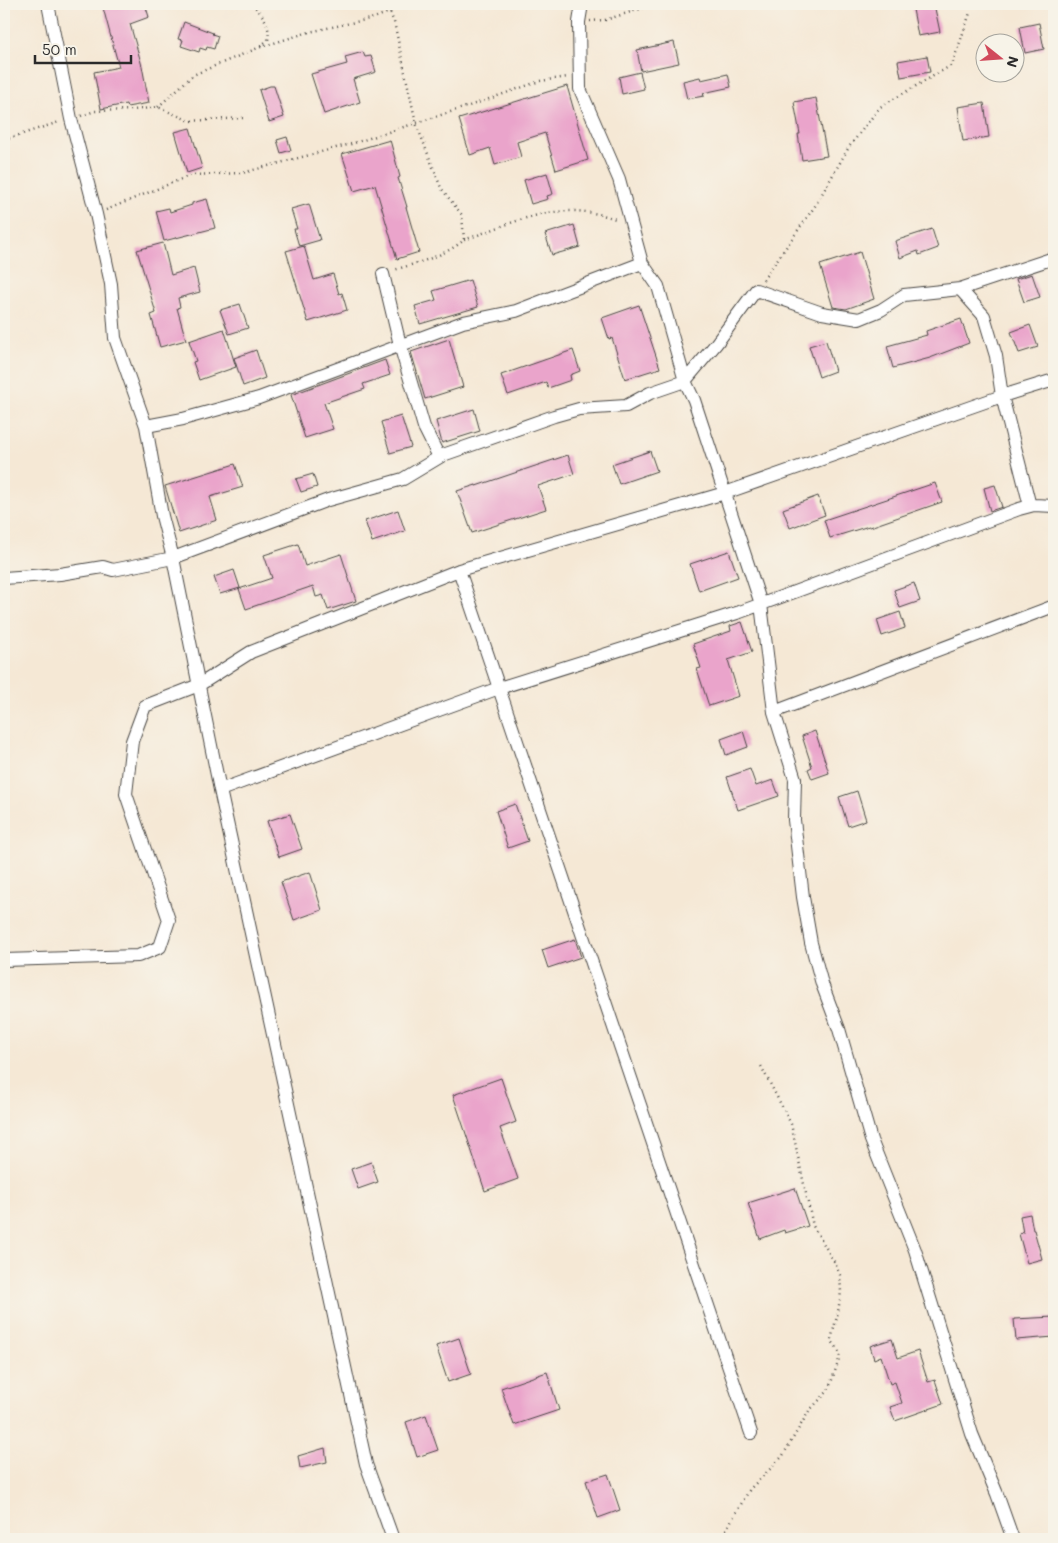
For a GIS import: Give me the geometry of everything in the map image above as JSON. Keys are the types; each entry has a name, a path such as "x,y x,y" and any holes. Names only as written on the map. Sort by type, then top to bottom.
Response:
{"street":[{"path":"48,4 71,119 96,214 111,284 115,338 146,426 162,516 173,558 220,790 366,1464 393,1539"},
{"path":"582,4 579,22 580,89 619,179 642,263 658,286 685,381 694,400 761,604 774,712 795,779 794,820 803,897 811,944 822,984 839,1029 870,1140 915,1250 972,1434 1013,1539"},
{"path":"4,578 60,574 103,567 113,570 173,558 328,500 403,479 439,457 579,409 626,406 650,393 685,381 716,344 756,290 822,313 859,319 881,310 904,295 960,289 1054,258"},
{"path":"146,426 183,419 259,398 400,344 463,322 516,311 642,263"},
{"path":"383,274 400,344 424,427 439,457"},
{"path":"960,289 984,316 996,356 1002,396 1030,506"},
{"path":"4,960 138,956 160,947 169,920 126,794 132,741 145,706 199,685 251,652 459,570 725,493 1002,396 1054,380"},
{"path":"220,790 499,688 761,604 1019,509 1030,506 1054,506"},
{"path":"459,570 751,1434"},
{"path":"774,712 1054,606"}],"path":[{"path":"252,4 262,15 270,30 268,40 258,48"},
{"path":"386,4 394,22 416,123 441,188 462,215 464,240"},
{"path":"158,107 193,75 258,48 310,32 374,18 410,4"},
{"path":"579,22 606,20 656,4"},
{"path":"756,290 815,206 849,147 880,107 952,65 970,13"},
{"path":"96,214 191,176 242,173 351,144 540,81 580,76"},
{"path":"4,140 95,111 158,107 190,120 243,118"},
{"path":"383,274 417,263 456,246 464,240 535,215 569,210 600,213 630,224"},
{"path":"722,1539 750,1489 782,1457 808,1411 828,1391 840,1357 838,1349 831,1340 841,1292 840,1275 814,1226 792,1124 760,1066"}],"building":[{"path":"102,4 145,4 149,17 130,24 142,66 149,103 127,107 126,104 101,109 94,72 119,67"},
{"path":"912,4 934,4 940,32 918,36"},
{"path":"184,22 218,36 214,49 207,47 206,50 200,48 199,52 181,46 183,40 178,39"},
{"path":"1039,23 1044,49 1026,53 1026,32 1021,32 1020,27"},
{"path":"674,42 679,63 641,71 637,50"},
{"path":"363,52 365,57 371,56 376,72 353,79 360,102 324,114 311,74 347,64 345,57"},
{"path":"927,56 930,72 901,77 898,61"},
{"path":"640,72 644,89 622,94 619,77"},
{"path":"728,74 731,87 703,93 704,96 687,99 683,81 700,77 701,80"},
{"path":"274,86 284,117 269,122 259,90"},
{"path":"567,86 588,160 556,170 545,133 517,142 521,157 495,165 490,148 470,155 459,119"},
{"path":"816,98 827,156 802,160 798,134 800,134 794,102"},
{"path":"984,103 989,137 963,141 958,107"},
{"path":"190,128 202,168 187,173 175,132"},
{"path":"287,137 291,150 281,153 277,140"},
{"path":"390,140 400,177 398,178 419,252 397,259 375,185 354,191 342,154"},
{"path":"547,173 553,194 547,196 548,199 531,204 524,180"},
{"path":"207,199 215,228 164,241 156,211 169,208 170,212"},
{"path":"309,204 320,240 299,246 294,229 297,229 291,209"},
{"path":"574,225 580,247 552,255 545,234"},
{"path":"932,229 938,248 919,255 918,251 900,258 895,241"},
{"path":"163,243 171,275 194,268 200,292 178,298 180,307 177,308 186,340 160,347 151,315 156,313 137,250"},
{"path":"304,246 314,280 333,274 339,294 342,293 347,310 308,322 286,251"},
{"path":"860,252 874,299 846,309 833,307 820,265"},
{"path":"1032,274 1040,297 1024,302 1016,279"},
{"path":"470,280 478,307 420,324 415,306 436,300 433,291"},
{"path":"240,304 248,328 229,334 220,310"},
{"path":"639,305 660,368 625,379 612,338 609,339 602,318"},
{"path":"961,319 969,343 930,358 893,368 887,346 927,335 926,331"},
{"path":"1030,325 1038,347 1019,353 1011,332"},
{"path":"224,329 236,367 199,380 193,362 196,361 189,341"},
{"path":"449,339 463,387 425,399 411,352"},
{"path":"826,341 835,371 819,377 809,346"},
{"path":"256,350 265,378 243,386 234,358"},
{"path":"573,350 580,371 570,375 571,380 548,388 546,382 508,395 501,375"},
{"path":"385,360 390,375 363,384 365,389 324,403 333,429 305,438 291,395"},
{"path":"474,409 480,431 442,443 436,421"},
{"path":"401,416 411,447 390,453 381,422"},
{"path":"650,451 657,471 619,484 612,464"},
{"path":"568,455 574,474 538,486 546,509 472,533 457,491"},
{"path":"235,464 243,487 210,497 217,520 179,533 165,486"},
{"path":"313,474 317,487 301,492 296,479"},
{"path":"935,483 942,502 870,527 830,538 824,520"},
{"path":"995,485 1002,507 990,511 984,488"},
{"path":"818,496 825,515 790,528 783,509"},
{"path":"398,510 405,531 372,542 365,521"},
{"path":"298,544 305,566 341,554 356,601 328,610 323,595 316,597 313,586 246,609 239,589 272,578 264,555"},
{"path":"729,551 738,577 699,591 690,564"},
{"path":"234,570 240,588 220,594 214,577"},
{"path":"914,583 920,601 900,608 894,590"},
{"path":"900,612 905,628 882,636 877,620"},
{"path":"742,622 752,652 728,660 739,696 709,706 697,669 701,668 693,644 731,631 730,626"},
{"path":"743,731 748,747 726,755 721,739"},
{"path":"815,731 829,773 812,779 808,769 812,767 802,736"},
{"path":"750,769 756,786 773,780 779,796 738,810 727,777"},
{"path":"857,791 866,820 848,826 839,797"},
{"path":"515,804 528,841 508,848 496,811"},
{"path":"290,814 302,849 279,857 267,821"},
{"path":"310,872 322,910 294,920 281,882"},
{"path":"575,939 581,957 548,968 542,950"},
{"path":"501,1078 516,1122 500,1128 518,1179 485,1191 453,1095"},
{"path":"371,1162 378,1182 358,1189 351,1169"},
{"path":"795,1188 808,1226 785,1233 784,1230 760,1239 748,1203"},
{"path":"1030,1214 1042,1259 1027,1263 1019,1234 1023,1233 1020,1216"},
{"path":"1054,1317 1054,1337 1016,1340 1014,1319"},
{"path":"459,1338 471,1374 448,1382 436,1346"},
{"path":"892,1339 898,1358 918,1351 928,1382 935,1380 943,1404 895,1421 890,1407 902,1403 895,1382 890,1384 881,1356 874,1359 870,1346"},
{"path":"547,1372 559,1410 514,1425 501,1388"},
{"path":"426,1415 438,1450 417,1457 406,1422"},
{"path":"325,1448 327,1462 300,1468 298,1456"},
{"path":"608,1474 620,1510 598,1518 586,1481"}]}
